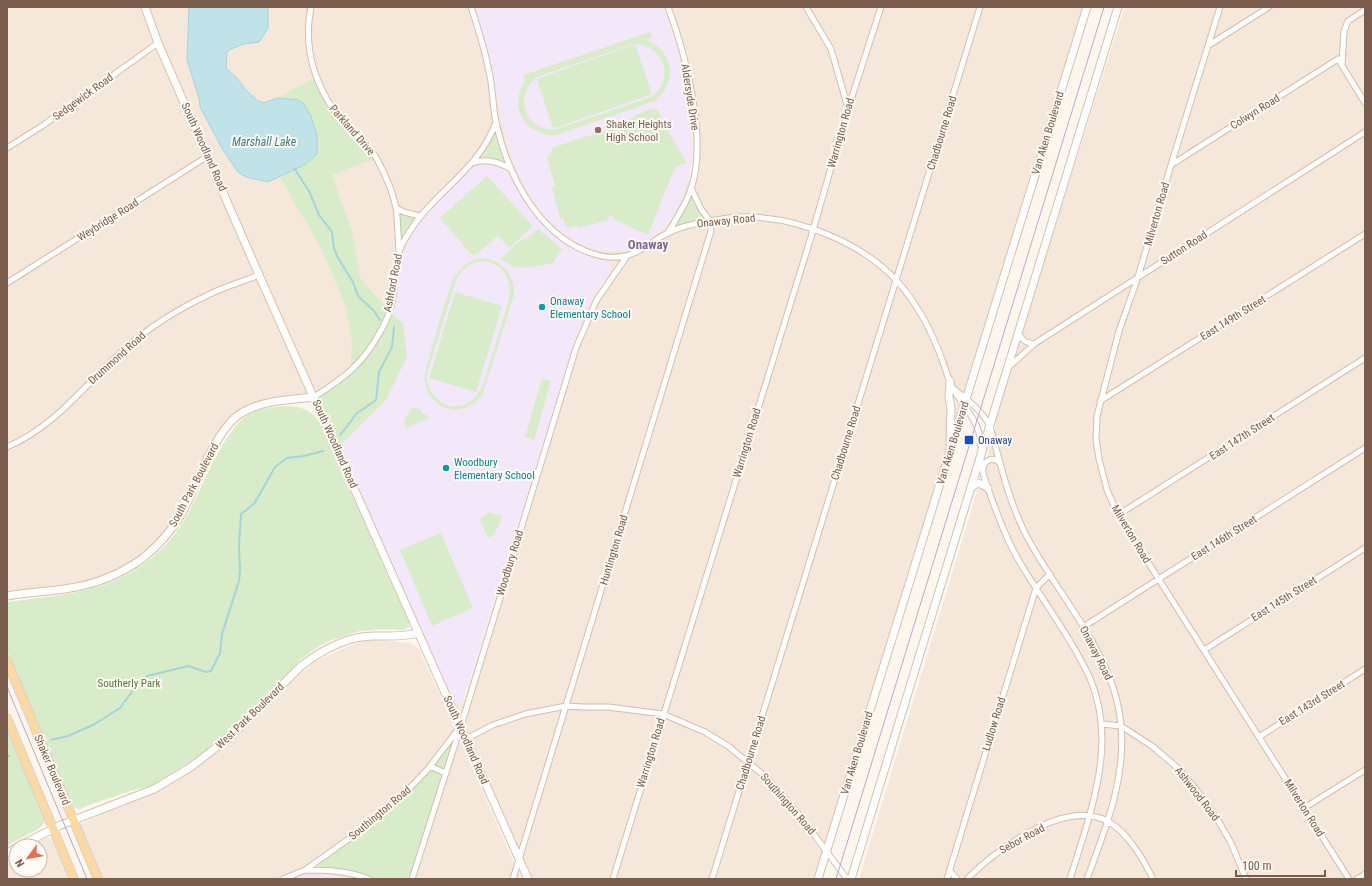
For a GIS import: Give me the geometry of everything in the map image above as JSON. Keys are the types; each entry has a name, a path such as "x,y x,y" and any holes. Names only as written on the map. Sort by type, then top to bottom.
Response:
{"main road":[{"name":"South Woodland Road","path":"145,7 158,43 259,275 528,879"},
{"name":"Van Aken Boulevard","path":"818,879 1087,7"},
{"path":"851,879 1118,7"},
{"path":"950,451 951,408 949,397 951,385"},
{"name":"South Park Boulevard","path":"7,596 82,586 108,578 132,564 154,548 173,527 213,449 225,428 233,419 242,412 266,403 314,397"},
{"path":"971,488 977,483 988,488"},
{"name":"West Park Boulevard","path":"34,838 53,828 154,789 191,768 238,730 301,666 326,649 355,638 401,636 418,633"},
{"name":"Shaker Boulevard","path":"7,661 98,879"},
{"name":"Shaker Boulevard","path":"7,718 74,879"}],"street":[{"name":"Parkland Drive","path":"310,7 308,26 312,65 321,89 337,114 352,132 368,147 383,171 396,208 399,252"},
{"name":"Onaway Road","path":"471,7 485,52 491,79 496,122 511,169 532,205 545,222 562,237 578,247 594,254 604,256 627,256 668,232 697,223 749,216 780,220 813,229 840,239 875,262 896,280 919,311 930,329 951,385 965,402 976,423 981,443 980,456 983,471 1004,532 1014,553 1084,666 1093,688 1102,724 1100,774 1090,815 1070,879"},
{"name":"Aldersyde Drive","path":"668,7 685,61 693,104 697,149 696,168 688,198 668,232"},
{"path":"806,7 831,49 848,109"},
{"name":"Warrington Road","path":"613,879 813,229 848,109 881,7"},
{"name":"Chadbourne Road","path":"712,879 980,7"},
{"name":"Milverton Road","path":"1220,7 1138,277 1119,332 1100,401 1097,416 1096,439 1098,459 1107,490 1118,515 1349,879"},
{"path":"1208,45 1269,7"},
{"path":"1365,10 1348,21 1344,31 1342,66 1365,103"},
{"name":"Sedgewick Road","path":"7,148 42,126 158,43"},
{"name":"Colwyn Road","path":"1172,165 1338,59 1342,66"},
{"name":"Ashford Road","path":"314,397 350,372 364,358 376,341 388,315 392,300 399,252 409,232 420,216 471,164 488,142 496,122"},
{"name":"Sutton Road","path":"1006,369 1034,344 1365,132"},
{"name":"Weybridge Road","path":"7,283 208,156"},
{"path":"471,164 484,160 500,163 511,169"},
{"path":"691,188 701,209 710,221"},
{"path":"396,208 404,212 420,216"},
{"name":"Huntington Road","path":"513,879 711,231 710,221"},
{"name":"East 149th Street","path":"1100,401 1365,234"},
{"name":"Woodbury Road","path":"412,879 576,348 596,301 627,256"},
{"name":"Drummond Road","path":"7,447 17,443 40,428 62,411 110,362 134,341 169,315 206,295 259,275"},
{"path":"1018,332 1022,339 1026,342 1034,344"},
{"name":"East 147th Street","path":"1118,515 1365,358"},
{"name":"Onaway Road","path":"965,402 982,413 990,426 1012,502 1024,532 1084,627 1108,673 1118,705 1121,726 1120,765 1116,789 1108,821 1087,879"},
{"name":"East 146th Street","path":"1084,627 1365,448"},
{"path":"983,471 984,465 987,461 992,459 996,460 1000,464"},
{"name":"East 145th Street","path":"1204,650 1365,548"},
{"name":"Ludlow Road","path":"947,879 1036,588 1050,574"},
{"name":"East 143rd Street","path":"1259,737 1365,669"},
{"name":"Southington Road","path":"466,739 493,725 525,714 566,706 608,707 663,714 705,732 728,746 768,778 801,817 846,879"},
{"name":"Ashwood Road","path":"1102,724 1121,726 1152,746 1180,770 1203,798 1219,822 1231,843 1246,879"},
{"name":"Southington Road","path":"283,879 305,870 380,815 402,796 430,766 460,727"},
{"path":"430,766 445,773"},
{"path":"1304,808 1365,770"},
{"name":"Sebor Road","path":"967,879 996,852 1033,830 1067,817 1090,815 1108,821"},
{"path":"1108,821 1121,831 1132,845 1153,879"},
{"path":"305,870 326,870 354,874 369,879"},
{"path":"950,871 957,879"},
{"path":"1357,879 1365,874"}],"shaded area":[{"path":"7,7 475,7 489,53 505,137 514,163 532,199 547,218 566,235 594,249 614,251 637,247 654,237 663,228 672,218 688,182 692,168 693,155 691,116 688,96 672,33 663,7 1087,7 818,879 528,879 314,397 252,407 225,428 188,501 154,548 108,578 7,596","holes":["480,165 521,195 539,221 561,240 575,250 598,259 604,282 594,295 578,330 464,701 461,703 385,335 393,313 402,261 410,239 415,229 433,208 470,170"]},
{"name":"Shaker Heights High School","path":"475,7 663,7 676,46 684,79 691,116 693,155 688,182 679,206 672,218 654,237 637,247 627,250 604,251 594,249 566,235 557,228 539,209 518,173 505,137 489,53"},
{"path":"1129,7 1365,7 1365,879 859,879 969,518 995,429 997,413 1006,382 1123,12"},
{"path":"485,164 497,166 508,172 527,204 549,231 575,250 609,263 611,268 610,272 594,295 578,330 463,701 458,704 453,701 451,697 322,405 385,335 393,313 402,261 415,229 470,170"},
{"path":"373,640 411,643 419,649 521,879 100,879 80,830 81,825 84,822 149,795 189,773 232,740 290,683 315,662 344,648 364,641"},
{"path":"48,838 50,838 54,842 70,879 7,879 8,859 8,878 48,878"},
{"path":"328,875 356,879 294,879 306,877"}],"green space":[{"path":"650,32 652,37 646,40 662,51 670,68 670,76 667,85 662,94 655,101 557,135 536,131 529,126 523,118 519,110 518,101 520,91 525,81 523,75","holes":["637,44 656,52 661,60 664,68 664,77 661,86 655,93 646,99 557,129 546,129 537,125 530,119 526,112 524,103 525,94 529,85 537,77 630,45"]},
{"path":"635,45 652,94 553,128 537,79"},
{"path":"316,77 329,103 376,158 332,175 352,231 360,278 389,311 403,323 407,357 386,400 337,449 314,397 350,372 352,343 346,307 322,250 280,177 290,171 295,170 298,100 277,98"},
{"path":"653,108 658,110 686,163 675,167 648,235 613,219 613,216 608,217 609,220 578,228 577,226 569,228 565,225 563,218 560,219 552,187 555,186 547,157 552,152 551,148 614,129 616,134 636,115"},
{"path":"496,122 511,169 492,161 471,164"},
{"path":"487,176 533,226 509,248 498,236 476,254 472,255 440,218"},
{"path":"691,188 710,221 668,233"},
{"path":"396,208 420,216 399,252"},
{"path":"538,229 562,249 553,263 532,267 518,267 506,263 501,258 520,241"},
{"path":"481,258 488,259 495,261 505,269 512,280 514,295 483,393 470,406 451,409 440,405 431,397 425,385 425,373 441,315 453,279 464,265","holes":["484,261 501,269 505,274 508,279 510,292 483,386 473,399 467,403 460,406 446,405 433,394 427,382 427,374 457,278 462,271 471,264"]},
{"path":"455,292 502,306 476,392 429,378"},
{"path":"542,378 551,381 534,440 525,437"},
{"name":"Southerly Park","path":"284,406 304,409 316,417 319,421 409,623 409,627 403,630 383,629 360,631 329,641 300,660 253,711 203,754 151,786 133,790 80,809 76,809 70,801 7,652 7,602 91,589 123,577 138,568 161,550 179,528 189,512 215,459 231,432 240,421 249,414 257,411"},
{"path":"412,408 419,409 429,418 406,428 404,420"},
{"path":"489,512 502,516 496,531 488,538 480,520 482,516 485,516"},
{"path":"441,533 473,608 432,626 400,550"},
{"path":"7,726 44,817 44,821 40,828 22,838 8,838 7,846"},
{"path":"460,727 412,879 369,879 364,877 305,870 402,796"}],"water":[{"name":"Marshall Lake","path":"189,7 268,7 268,28 259,42 243,44 227,51 226,68 258,101 264,103 277,98 298,100 303,103 311,116 317,136 317,154 306,164 268,182 246,177 238,172 223,150 200,107 199,98 187,60"}],"waterway":[{"path":"294,168 309,191 319,215 332,232 334,248 338,258 353,282 358,296 374,311 380,320"},
{"path":"340,435 356,414 376,400 379,372 392,347 394,327"},
{"path":"51,740 68,736 93,725 120,708 134,689 147,676 188,666 206,672 211,671 220,653 222,634 239,581 241,514 254,504 275,467 287,458 304,456 323,451"}],"tram line":[{"path":"836,879 1104,7"},
{"path":"7,687 87,879"}],"place":[{"name":"Shaker Heights High School","path":"598,130"},
{"name":"Onaway Elementary School","path":"542,307"},
{"name":"Onaway","path":"969,440"},
{"name":"Woodbury Elementary School","path":"446,468"}],"district":[{"name":"Onaway","path":"648,244"}]}
